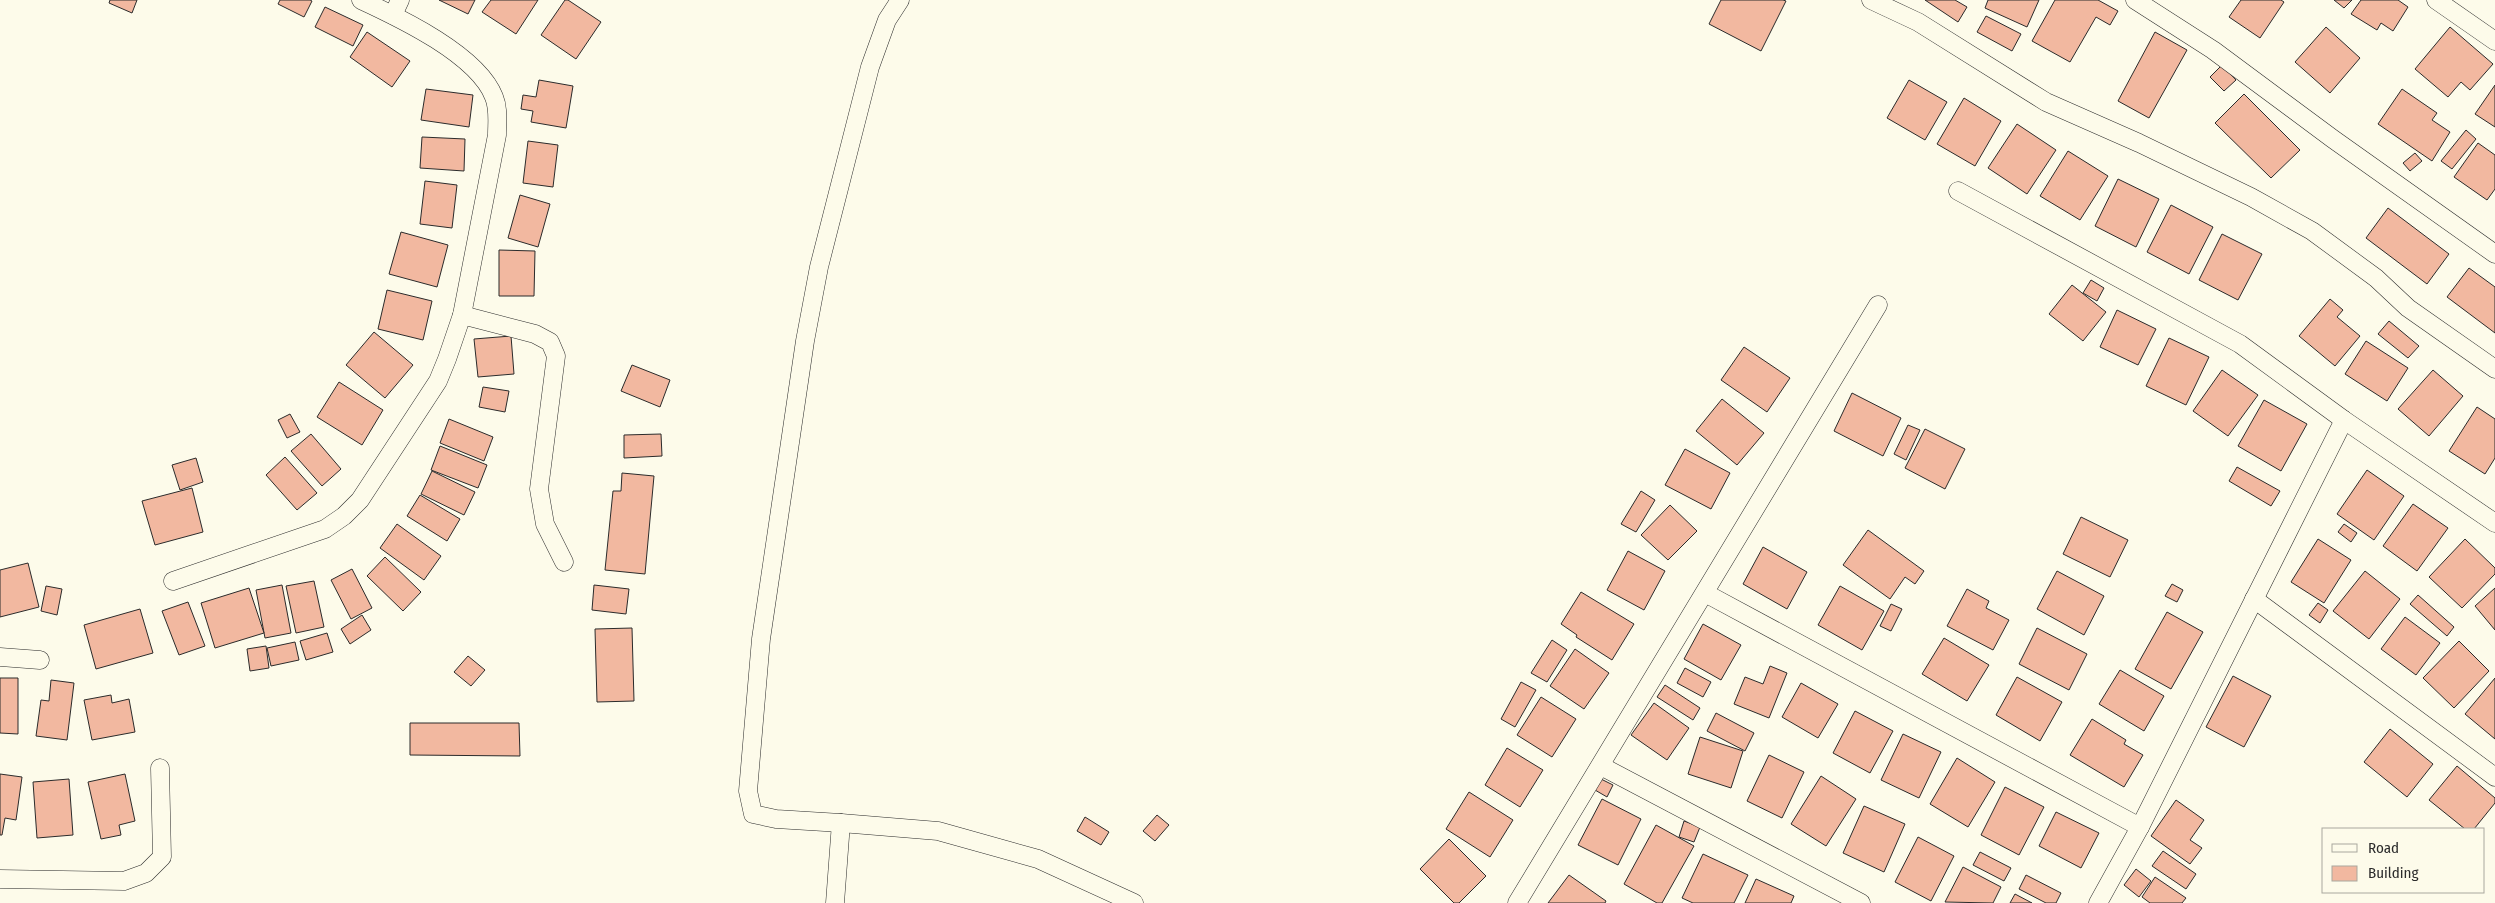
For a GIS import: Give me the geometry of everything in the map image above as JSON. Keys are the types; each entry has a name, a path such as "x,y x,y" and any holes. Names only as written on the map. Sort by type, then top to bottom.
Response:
{"street":[{"path":"173,580 325,529 344,516 360,500 438,381 462,315 497,135 498,116 494,98 484,79 464,59 396,7 361,0"},
{"path":"900,0 887,20 870,67 819,267 805,341 761,639 748,791 753,814 776,819 938,831 1038,859 1134,903"},
{"path":"1870,0 1918,22 2046,102 2139,143 2251,197 2312,231 2376,278 2408,308 2495,370"},
{"path":"2135,0 2213,50 2333,139 2495,254"},
{"path":"2436,0 2495,41"},
{"path":"1958,191 2240,344 2344,420 2495,523"},
{"path":"1517,903 1706,593 1878,305"},
{"path":"462,315 535,334 550,342 556,356 540,489 545,524 564,562"},
{"path":"2098,903 2140,827 2344,420"},
{"path":"1706,593 2140,827"},
{"path":"2254,599 2495,777"},
{"path":"0,657 40,660"},
{"path":"1601,766 1861,903"},
{"path":"0,879 124,881 146,873 162,857 160,768"},
{"path":"835,903 841,823"}],"building":[{"path":"110,0 137,0 132,13 109,3"},
{"path":"280,0 312,1 304,17 278,4"},
{"path":"439,0 475,0 468,14"},
{"path":"491,0 538,0 516,34 482,12"},
{"path":"565,0 568,0 601,22 576,59 541,35"},
{"path":"1721,0 1786,1 1761,51 1709,24"},
{"path":"1925,0 1955,0 1967,7 1958,22"},
{"path":"1988,0 2039,0 2027,27 1985,8"},
{"path":"2055,0 2098,0 2118,11 2110,25 2096,17 2070,62 2032,41"},
{"path":"2241,0 2281,0 2284,2 2260,38 2229,17"},
{"path":"2334,0 2352,0 2344,8"},
{"path":"2361,0 2398,0 2408,7 2393,31 2381,23 2377,30 2351,14"},
{"path":"325,7 363,25 353,46 315,27"},
{"path":"1986,16 2021,34 2012,51 1977,32"},
{"path":"2326,27 2360,58 2330,93 2295,62"},
{"path":"2450,27 2493,64 2470,90 2461,82 2448,97 2415,69"},
{"path":"367,32 410,61 392,87 350,57"},
{"path":"2155,32 2187,50 2149,118 2118,101"},
{"path":"2222,65 2236,80 2224,91 2210,77"},
{"path":"539,80 573,86 566,128 531,122 533,111 521,109 523,95 536,97"},
{"path":"1909,80 1947,102 1925,140 1887,118"},
{"path":"2495,85 2495,127 2475,114"},
{"path":"426,89 473,95 469,127 421,120"},
{"path":"2402,89 2437,113 2432,120 2450,132 2432,161 2378,124"},
{"path":"2244,94 2300,150 2271,178 2215,123"},
{"path":"1964,98 2001,121 1975,166 1937,144"},
{"path":"2017,124 2056,150 2027,194 1988,168"},
{"path":"2466,130 2476,139 2452,169 2441,161"},
{"path":"422,137 465,139 464,171 420,168"},
{"path":"528,141 558,145 553,187 523,183"},
{"path":"2478,143 2495,155 2495,189 2487,200 2454,177"},
{"path":"2068,151 2108,176 2080,220 2040,196"},
{"path":"2415,153 2422,161 2410,171 2403,163"},
{"path":"2118,179 2159,199 2136,247 2095,226"},
{"path":"425,181 457,185 452,228 420,224"},
{"path":"520,195 550,204 538,247 508,238"},
{"path":"2171,205 2213,227 2189,274 2147,252"},
{"path":"2388,208 2449,254 2427,284 2366,238"},
{"path":"401,232 448,245 437,287 389,274"},
{"path":"2222,234 2262,254 2238,300 2199,280"},
{"path":"499,250 535,251 534,296 499,296"},
{"path":"2469,268 2495,287 2495,333 2447,297"},
{"path":"2091,280 2104,288 2097,301 2083,293"},
{"path":"2072,285 2106,312 2083,341 2049,314"},
{"path":"387,290 432,301 423,340 378,329"},
{"path":"2330,299 2343,310 2337,317 2360,336 2335,366 2299,336"},
{"path":"2117,310 2156,329 2138,365 2100,347"},
{"path":"2389,321 2419,346 2408,358 2378,334"},
{"path":"374,332 413,365 385,398 346,365"},
{"path":"511,336 514,374 478,377 474,339"},
{"path":"2169,338 2209,357 2186,405 2146,386"},
{"path":"2366,341 2408,368 2387,401 2345,374"},
{"path":"1744,347 1790,378 1767,412 1721,380"},
{"path":"632,365 670,380 660,407 621,391"},
{"path":"2222,370 2258,395 2228,436 2193,411"},
{"path":"2433,370 2463,396 2429,436 2398,409"},
{"path":"339,382 383,410 362,445 317,417"},
{"path":"483,387 509,391 505,412 479,407"},
{"path":"1852,393 1901,418 1883,456 1834,431"},
{"path":"1722,399 1764,433 1737,465 1696,431"},
{"path":"2264,400 2307,424 2281,471 2238,446"},
{"path":"2477,407 2495,419 2495,458 2485,474 2449,451"},
{"path":"290,414 300,432 287,438 278,420"},
{"path":"449,419 493,437 484,461 440,443"},
{"path":"1908,425 1920,430 1906,460 1894,454"},
{"path":"1925,429 1965,449 1945,489 1905,468"},
{"path":"311,434 341,469 322,486 291,451"},
{"path":"661,434 662,456 624,458 624,435"},
{"path":"440,446 487,465 478,488 431,470"},
{"path":"1685,449 1730,473 1711,509 1665,485"},
{"path":"285,457 317,493 297,510 266,475"},
{"path":"196,458 203,482 180,490 172,465"},
{"path":"2237,467 2280,491 2271,506 2229,481"},
{"path":"2367,470 2404,496 2374,540 2337,514"},
{"path":"432,471 475,492 464,515 421,494"},
{"path":"622,473 654,476 645,574 605,570 613,491 621,491"},
{"path":"192,488 203,532 155,545 142,501"},
{"path":"1641,491 1655,500 1636,532 1621,524"},
{"path":"420,495 460,519 447,541 407,516"},
{"path":"2413,504 2448,528 2417,571 2383,546"},
{"path":"1670,505 1697,531 1668,560 1641,535"},
{"path":"2081,517 2128,540 2110,577 2063,554"},
{"path":"397,524 441,556 424,580 380,548"},
{"path":"2344,524 2357,533 2351,542 2338,532"},
{"path":"1868,530 1924,571 1915,584 1905,577 1890,599 1843,565"},
{"path":"2318,539 2351,560 2324,603 2291,582"},
{"path":"2465,539 2495,568 2495,574 2462,608 2429,577"},
{"path":"1763,547 1807,572 1787,609 1743,584"},
{"path":"1628,551 1665,571 1644,610 1607,590"},
{"path":"385,557 421,592 403,611 367,576"},
{"path":"28,563 39,607 0,617 0,570"},
{"path":"352,569 372,608 351,619 331,580"},
{"path":"2057,571 2104,596 2084,635 2037,609"},
{"path":"2365,571 2400,599 2369,639 2333,611"},
{"path":"314,581 324,627 296,633 286,586"},
{"path":"2172,584 2183,590 2177,602 2165,596"},
{"path":"282,585 291,633 265,638 256,590"},
{"path":"594,585 629,589 626,614 592,610"},
{"path":"46,586 62,589 57,615 41,611"},
{"path":"1840,586 1884,611 1862,650 1818,625"},
{"path":"249,588 264,633 215,648 201,603"},
{"path":"2495,588 2495,630 2475,606"},
{"path":"1967,589 1989,601 1986,608 2009,620 1993,650 1947,626"},
{"path":"1581,592 1634,624 1612,660 1576,637 1577,635 1561,624"},
{"path":"2418,595 2454,627 2447,636 2410,604"},
{"path":"188,602 205,646 179,655 162,611"},
{"path":"2318,603 2328,610 2320,623 2309,615"},
{"path":"1891,604 1902,609 1891,631 1880,626"},
{"path":"140,609 153,653 96,669 84,625"},
{"path":"2167,612 2203,632 2171,689 2135,669"},
{"path":"362,615 371,630 350,644 341,629"},
{"path":"2405,617 2440,643 2416,675 2381,649"},
{"path":"1703,624 1741,645 1721,680 1684,659"},
{"path":"632,628 634,701 597,702 595,629"},
{"path":"2037,628 2087,654 2069,690 2019,664"},
{"path":"327,633 333,652 306,660 300,641"},
{"path":"1944,638 1989,665 1967,701 1922,674"},
{"path":"1552,640 1567,650 1547,682 1531,673"},
{"path":"2459,641 2489,671 2454,708 2423,678"},
{"path":"295,642 299,660 271,666 267,648"},
{"path":"266,646 269,668 250,671 247,649"},
{"path":"1575,649 1609,673 1584,709 1550,686"},
{"path":"468,656 485,670 471,686 454,672"},
{"path":"1770,666 1787,673 1769,718 1734,704 1745,677 1763,684"},
{"path":"1685,668 1711,682 1703,697 1677,683"},
{"path":"2120,670 2164,696 2144,731 2099,704"},
{"path":"2233,676 2271,696 2244,747 2206,727"},
{"path":"2017,677 2062,702 2040,741 1996,715"},
{"path":"0,678 18,678 18,734 0,733"},
{"path":"2495,678 2495,739 2465,714"},
{"path":"51,680 74,683 67,740 36,736 41,700 49,701"},
{"path":"1521,682 1536,690 1515,727 1501,719"},
{"path":"1801,683 1838,704 1818,738 1782,717"},
{"path":"1665,685 1700,708 1693,720 1657,697"},
{"path":"111,695 112,703 129,699 135,732 92,740 84,700"},
{"path":"1541,697 1576,719 1552,757 1517,735"},
{"path":"1654,703 1689,728 1667,760 1631,735"},
{"path":"1855,711 1893,731 1870,773 1833,753"},
{"path":"1716,713 1754,733 1745,751 1707,731"},
{"path":"2092,719 2126,740 2124,744 2143,755 2124,787 2070,755"},
{"path":"410,723 519,723 520,756 410,755"},
{"path":"2390,729 2433,764 2407,797 2364,762"},
{"path":"1903,734 1941,752 1919,798 1881,780"},
{"path":"1700,737 1743,751 1731,788 1688,774"},
{"path":"1507,748 1543,770 1520,807 1485,785"},
{"path":"1769,755 1804,772 1782,818 1747,801"},
{"path":"1957,758 1995,782 1968,827 1930,804"},
{"path":"2457,766 2495,798 2495,803 2475,828 2464,828 2429,800"},
{"path":"0,774 22,777 16,820 5,818 2,835 0,835"},
{"path":"125,774 135,821 119,825 121,835 101,839 88,782"},
{"path":"1821,776 1856,799 1826,846 1791,824"},
{"path":"69,779 73,835 37,838 33,782"},
{"path":"1601,779 1613,785 1607,797 1595,790"},
{"path":"2005,787 2044,807 2019,855 1981,835"},
{"path":"1469,792 1513,820 1490,857 1446,829"},
{"path":"1602,799 1641,819 1618,865 1578,845"},
{"path":"2176,800 2204,820 2190,840 2202,848 2190,864 2151,836"},
{"path":"1864,806 1905,824 1884,872 1843,853"},
{"path":"2056,812 2099,833 2081,868 2039,846"},
{"path":"1157,815 1169,825 1155,841 1143,831"},
{"path":"1085,817 1109,832 1101,845 1077,831"},
{"path":"1684,821 1700,827 1694,842 1679,837"},
{"path":"1656,825 1694,846 1662,903 1657,903 1624,884"},
{"path":"1918,837 1954,856 1931,901 1895,882"},
{"path":"1449,839 1486,876 1459,903 1454,903 1420,869"},
{"path":"2163,851 2196,874 2186,889 2152,866"},
{"path":"1980,852 2011,868 2004,881 1973,865"},
{"path":"1703,854 1748,875 1734,903 1693,903 1682,898"},
{"path":"1963,867 2001,887 1993,903 1945,902"},
{"path":"2136,869 2151,881 2139,897 2124,885"},
{"path":"1569,875 1606,901 1605,903 1548,903"},
{"path":"2026,875 2061,893 2056,903 2046,903 2019,889"},
{"path":"2155,877 2186,898 2182,903 2150,903 2142,897"},
{"path":"1756,879 1794,896 1791,903 1745,903"},
{"path":"2015,894 2032,903 2010,903"}]}
